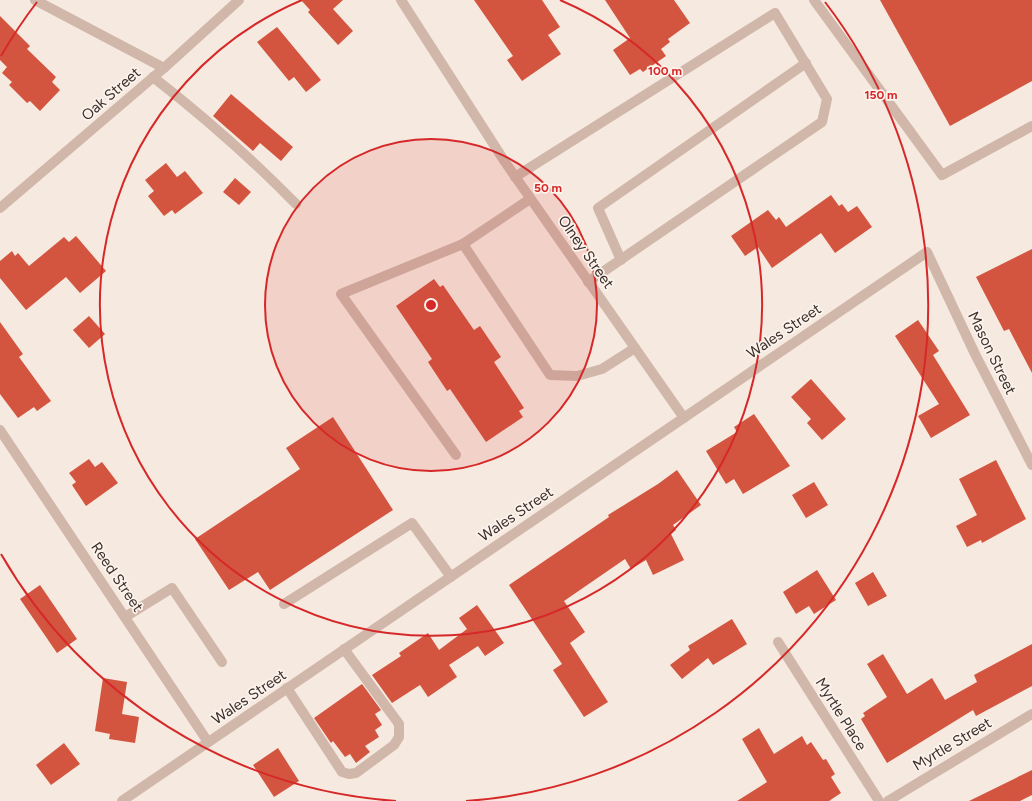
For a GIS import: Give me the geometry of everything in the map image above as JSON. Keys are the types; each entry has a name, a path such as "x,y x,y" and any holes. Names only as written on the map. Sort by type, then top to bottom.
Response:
{"street":[{"path":"35,0 164,68"},
{"name":"Oak Street","path":"0,208 164,68 238,0"},
{"name":"Olney Street","path":"401,0 515,177 684,418"},
{"path":"814,0 942,175 1032,126"},
{"path":"515,177 775,13 827,99 822,122 588,282"},
{"path":"621,260 598,208 806,63"},
{"path":"153,77 191,106 259,167 296,204"},
{"path":"456,456 341,294 463,244 530,199"},
{"path":"463,244 550,374 577,376 602,369 635,348"},
{"name":"Wales Street","path":"122,801 927,252"},
{"name":"Mason Street","path":"927,252 974,354 1032,465"},
{"name":"Reed Street","path":"0,430 208,742"},
{"path":"284,604 412,523 451,577"},
{"path":"125,617 172,588 222,662"},
{"name":"Myrtle Place","path":"778,642 879,801"},
{"path":"287,688 342,772 348,774 356,773 394,745 399,737 399,724 344,649"},
{"name":"Myrtle Street","path":"888,801 1032,714"}],"building":[{"path":"301,0 343,0 333,9 353,31 338,45 308,12 310,10"},
{"path":"474,0 542,0 560,27 548,35 561,54 522,81 507,60 513,56"},
{"path":"605,0 674,0 690,23 668,39 670,42 661,49 666,56 643,72 640,69 630,75 613,50 630,38"},
{"path":"880,0 1032,0 1032,81 950,126"},
{"path":"0,16 30,46 27,49 56,77 52,82 60,90 40,111 30,101 27,103 9,85 12,82 2,73 7,67 0,60"},
{"path":"277,27 321,80 306,92 294,77 289,81 257,42"},
{"path":"231,94 293,147 281,161 260,143 253,151 213,116"},
{"path":"166,163 177,177 185,171 203,193 175,214 172,210 164,216 148,196 154,191 145,180"},
{"path":"235,178 251,192 239,205 223,192"},
{"path":"831,195 839,206 842,204 848,212 857,206 872,227 835,253 821,233 772,268 758,247 745,256 731,236 768,210 776,220 779,217 786,227"},
{"path":"76,236 106,271 80,293 66,277 26,310 0,278 0,261 12,251 15,256 18,253 29,266 64,237 69,242"},
{"path":"1032,249 1032,373 1009,329 1004,331 976,277"},
{"path":"434,279 440,287 443,285 474,330 480,326 501,357 494,362 524,408 519,411 523,417 486,442 450,389 447,391 428,362 432,359 396,306"},
{"path":"89,316 105,334 89,348 73,330"},
{"path":"918,320 939,351 933,355 970,415 931,438 918,416 939,404 895,336"},
{"path":"0,322 23,354 19,357 51,401 37,411 34,407 18,418 0,394"},
{"path":"811,379 846,419 822,440 807,423 811,419 791,397"},
{"path":"754,414 790,466 743,494 734,479 726,484 706,451 737,432 734,427"},
{"path":"333,417 393,510 270,590 258,572 229,590 195,539 300,469 286,448"},
{"path":"89,459 95,467 102,462 118,483 86,506 72,485 76,482 69,473"},
{"path":"996,460 1026,519 982,543 981,540 967,547 956,526 977,515 959,479"},
{"path":"677,470 701,505 673,525 676,530 671,534 684,560 653,575 646,560 631,569 625,559 564,601 585,632 570,643 608,702 584,717 553,670 562,664 509,585 609,517 608,515 658,484"},
{"path":"814,482 828,505 806,518 792,495"},
{"path":"817,570 836,600 814,614 809,606 796,614 783,592"},
{"path":"873,572 887,596 868,606 855,583"},
{"path":"40,585 77,639 57,653 20,599"},
{"path":"477,605 504,643 485,656 478,646 449,665 457,677 428,697 420,685 392,703 372,675 401,656 399,653 428,633 439,650 467,629 459,618"},
{"path":"732,619 747,644 713,665 708,658 682,679 670,665 690,650 688,646"},
{"path":"1032,644 1032,686 976,716 973,710 887,763 861,719 865,716 863,713 887,697 867,664 883,654 907,694 932,678 945,700 977,682 974,675"},
{"path":"103,678 127,682 122,714 139,717 135,743 109,739 110,734 95,731"},
{"path":"362,684 381,710 375,714 382,725 375,730 379,737 365,746 370,752 356,763 350,754 345,757 333,741 331,743 314,718"},
{"path":"759,728 774,754 802,736 807,745 811,742 823,760 826,759 835,774 831,777 841,793 829,801 737,801 767,782 742,739"},
{"path":"64,743 80,764 51,785 36,765"},
{"path":"278,748 299,781 274,797 253,765"},
{"path":"1032,770 1032,795 1020,801 969,801"}]}
